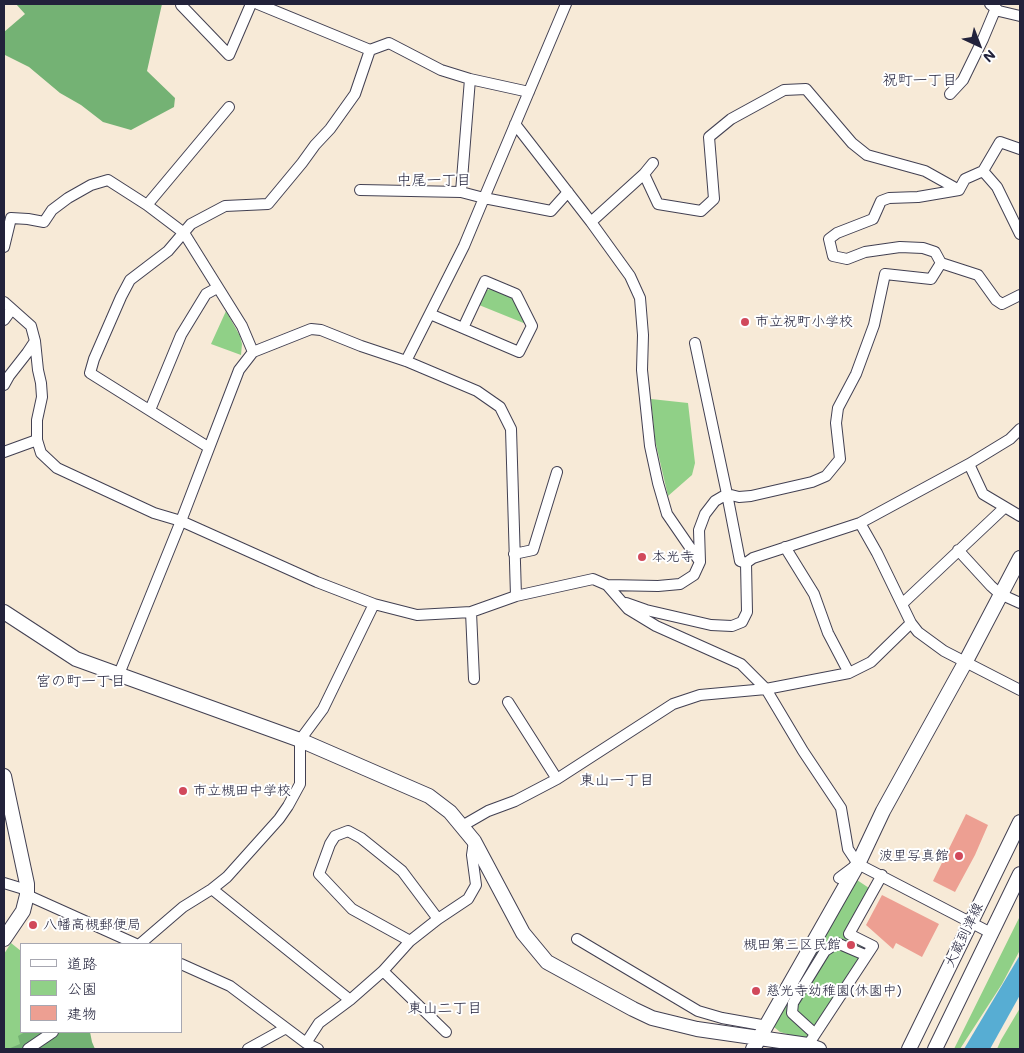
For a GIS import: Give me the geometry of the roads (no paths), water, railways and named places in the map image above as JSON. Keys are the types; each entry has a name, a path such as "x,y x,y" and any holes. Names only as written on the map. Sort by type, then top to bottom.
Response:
{"street":[{"path":"182,4 229,55 250,4"},
{"path":"258,4 370,50 389,43 441,70 470,79 530,92"},
{"path":"406,361 464,246 566,4"},
{"path":"950,94 963,80 983,39 993,6 999,11 1020,16"},
{"path":"208,447 90,373 102,341 120,297 130,280 168,251 191,224 225,206 268,204 330,129 355,94 370,50"},
{"path":"461,192 470,79"},
{"path":"644,174 658,204 701,211 714,199 709,137 731,119 784,90 806,89 852,143 867,155 925,171 959,190"},
{"path":"147,205 229,107"},
{"path":"515,124 630,276 640,298 643,335 642,370 650,446 658,483 667,514 700,562"},
{"path":"959,190 965,179 984,171 1000,142 1020,149"},
{"path":"591,222 644,174 653,163"},
{"path":"984,171 997,187 1020,234"},
{"path":"4,247 11,218 28,218 44,222 52,210 68,198 92,185 108,180 184,232 242,326 253,352"},
{"path":"360,190 461,192 551,211 568,192"},
{"path":"959,190 918,197 889,198 881,201 873,219 829,238 833,256 847,259 865,252 900,248 923,248 935,252 941,263 978,275 996,300 1002,304 1020,295"},
{"path":"606,585 658,586 680,584 694,575 700,562 699,530 705,514 715,501 727,494 739,497 751,496 812,482 826,476 840,460 836,423 838,408 856,374 874,326 885,274 931,279 941,263"},
{"path":"430,314 519,352 532,326 516,294 485,281 463,328"},
{"path":"150,410 181,335 206,294 217,288"},
{"path":"4,320 8,305 31,326 35,340 42,396 37,420 36,440 41,453 57,468 154,513 181,521 317,582 374,604 417,615 471,612 516,596 593,579 606,585 628,609 656,626 741,664 766,689 803,752 841,808 848,849 858,864 992,933"},
{"path":"119,674 239,370 253,352 311,329 321,330 406,361 477,391 500,407 511,429 516,596"},
{"path":"4,385 28,353 35,340"},
{"path":"694,343 740,561 746,563"},
{"path":"746,563 753,558 860,523 970,464 1010,439 1020,430"},
{"path":"4,452 36,440"},
{"path":"970,464 983,494 1020,516"},
{"path":"514,554 533,550 557,472"},
{"path":"902,604 1004,508"},
{"path":"860,523 877,553 911,623 918,632 944,651 1020,690"},
{"path":"785,547 814,594 828,633 849,673"},
{"path":"958,550 1000,594 1020,603"},
{"path":"756,1044 858,864 883,812 1020,558"},
{"path":"621,601 646,610 683,619 711,625 732,626 742,622 747,612 746,563"},
{"path":"139,943 183,907 212,890 272,826 288,806 300,784 300,740 323,709 374,604"},
{"path":"4,612 76,659 300,740 429,796 450,812 474,841 522,933 547,962 652,1018 756,1044 814,1042"},
{"path":"471,612 474,679"},
{"path":"462,826 488,812 515,802 557,779 672,704 700,695 766,689 849,673 871,662 911,623"},
{"path":"508,702 557,779"},
{"path":"4,776 27,892 23,911 4,938"},
{"name":"大蔵到津線","path":"909,1049 1020,822"},
{"path":"410,941 352,909 319,874 330,844 335,836 348,831 361,838 402,871 438,919"},
{"path":"306,1043 319,1023 350,1000 383,971 410,941 468,899 476,885 472,855 474,841"},
{"path":"839,878 858,864"},
{"name":"大蔵到津線","path":"935,1049 1020,874"},
{"path":"814,1042 873,946 849,934 882,875"},
{"path":"4,883 136,943"},
{"path":"212,890 350,1000"},
{"path":"577,939 698,1011 722,1018 767,1026"},
{"path":"814,1042 792,1013 793,1003 825,951 837,943 865,955"},
{"path":"182,964 230,986 306,1043 318,1049"},
{"path":"383,971 446,1032"},
{"path":"783,1010 796,1018"},
{"path":"248,1049 286,1028"},
{"path":"28,1049 52,1033"}],"water":[{"path":"1020,955 1020,995 990,1049 964,1049"}],"place":[{"name":"市立祝町小学校","path":"745,322"},
{"name":"本光寺","path":"642,557"},
{"name":"市立槻田中学校","path":"183,791"},
{"name":"波里写真館","path":"959,856"},
{"name":"八幡高槻郵便局","path":"33,925"},
{"name":"槻田第三区民館","path":"851,945"},
{"name":"慈光寺幼稚園(休園中)","path":"756,991"}],"district":[{"name":"祝町一丁目","path":"920,80"},
{"name":"中尾一丁目","path":"434,180"},
{"name":"宮の町一丁目","path":"81,681"},
{"name":"東山一丁目","path":"617,780"},
{"name":"東山二丁目","path":"445,1008"}]}
